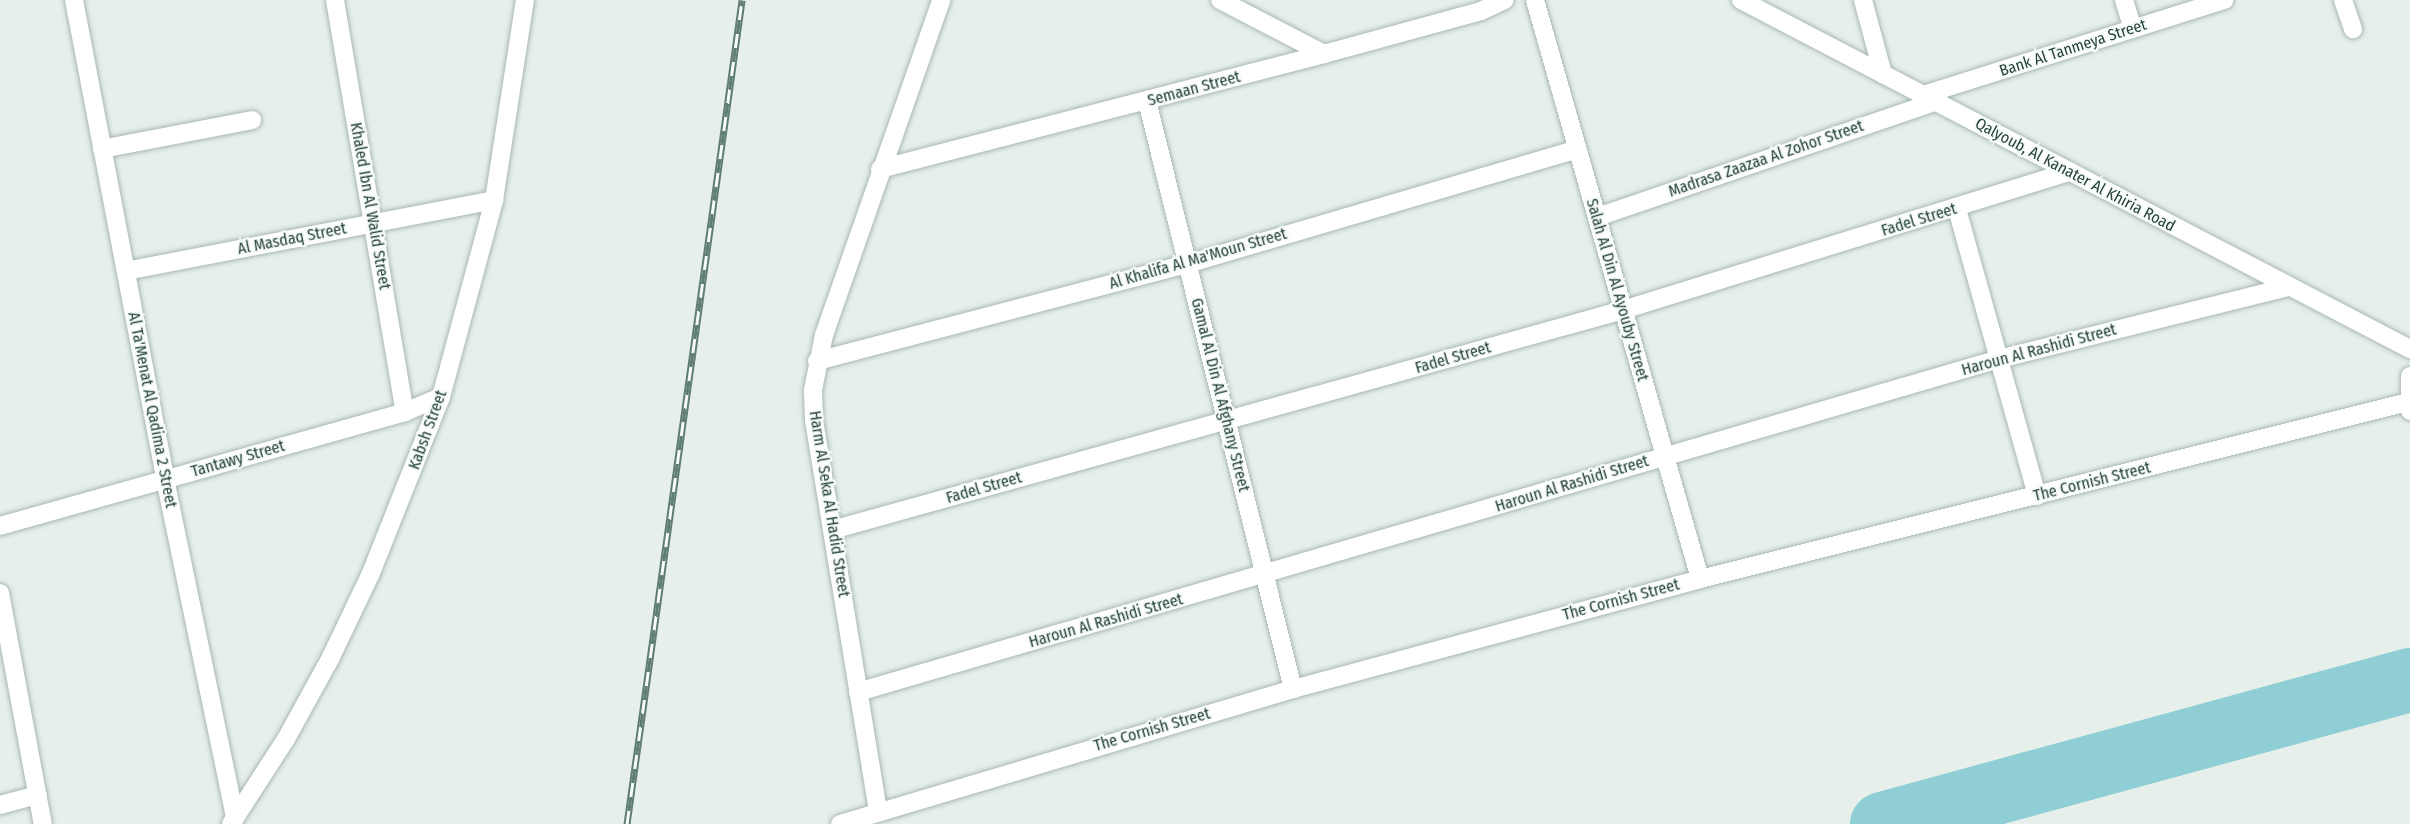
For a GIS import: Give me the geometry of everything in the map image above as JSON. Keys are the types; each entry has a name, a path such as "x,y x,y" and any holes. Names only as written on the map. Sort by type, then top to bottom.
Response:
{"street":[{"name":"Al Ta'Menat Al Qadima 2 Street","path":"74,0 233,821"},
{"name":"Khaled Ibn Al Walid Street","path":"335,0 405,412"},
{"name":"Kabsh Street","path":"233,821 286,739 331,657 371,573 441,398 494,200 525,0"},
{"name":"Harm Al Seka Al Hadid Street","path":"878,811 814,420 817,361 880,169 941,0"},
{"path":"1220,0 1324,54"},
{"name":"Semaan Street","path":"880,169 1324,54 1481,11 1505,0"},
{"name":"Salah Al Din Al Ayouby Street","path":"1535,0 1700,579"},
{"name":"Qalyoub, Al Kanater Al Khiria Road","path":"1740,0 2410,349"},
{"path":"1863,0 1883,75"},
{"path":"2124,0 2133,29"},
{"name":"Bank Al Tanmeya Street","path":"1929,98 2223,0"},
{"path":"2343,0 2353,29"},
{"name":"Madrasa Zaazaa Al Zohor Street","path":"1597,217 1929,98"},
{"name":"Gamal Al Din Al Afghany Street","path":"1147,101 1293,689"},
{"path":"102,149 252,120"},
{"name":"Al Khalifa Al Ma'Moun Street","path":"817,361 1187,264 1577,149"},
{"name":"Fadel Street","path":"832,530 1623,310 1958,209 2070,172"},
{"name":"Al Masdaq Street","path":"126,271 494,200"},
{"path":"1958,209 2037,496"},
{"name":"Haroun Al Rashidi Street","path":"858,692 1264,576 1999,359 2288,287"},
{"path":"2409,407 2410,376"},
{"name":"Tantawy Street","path":"0,526 405,412 441,398"},
{"name":"The Cornish Street","path":"840,824 1293,689 1700,579 2409,407"},
{"path":"0,593 43,824"},
{"path":"0,806 38,795"}],"waterway":[{"path":"1882,824 2410,680"}],"railway":[{"path":"627,824 742,0"}]}
